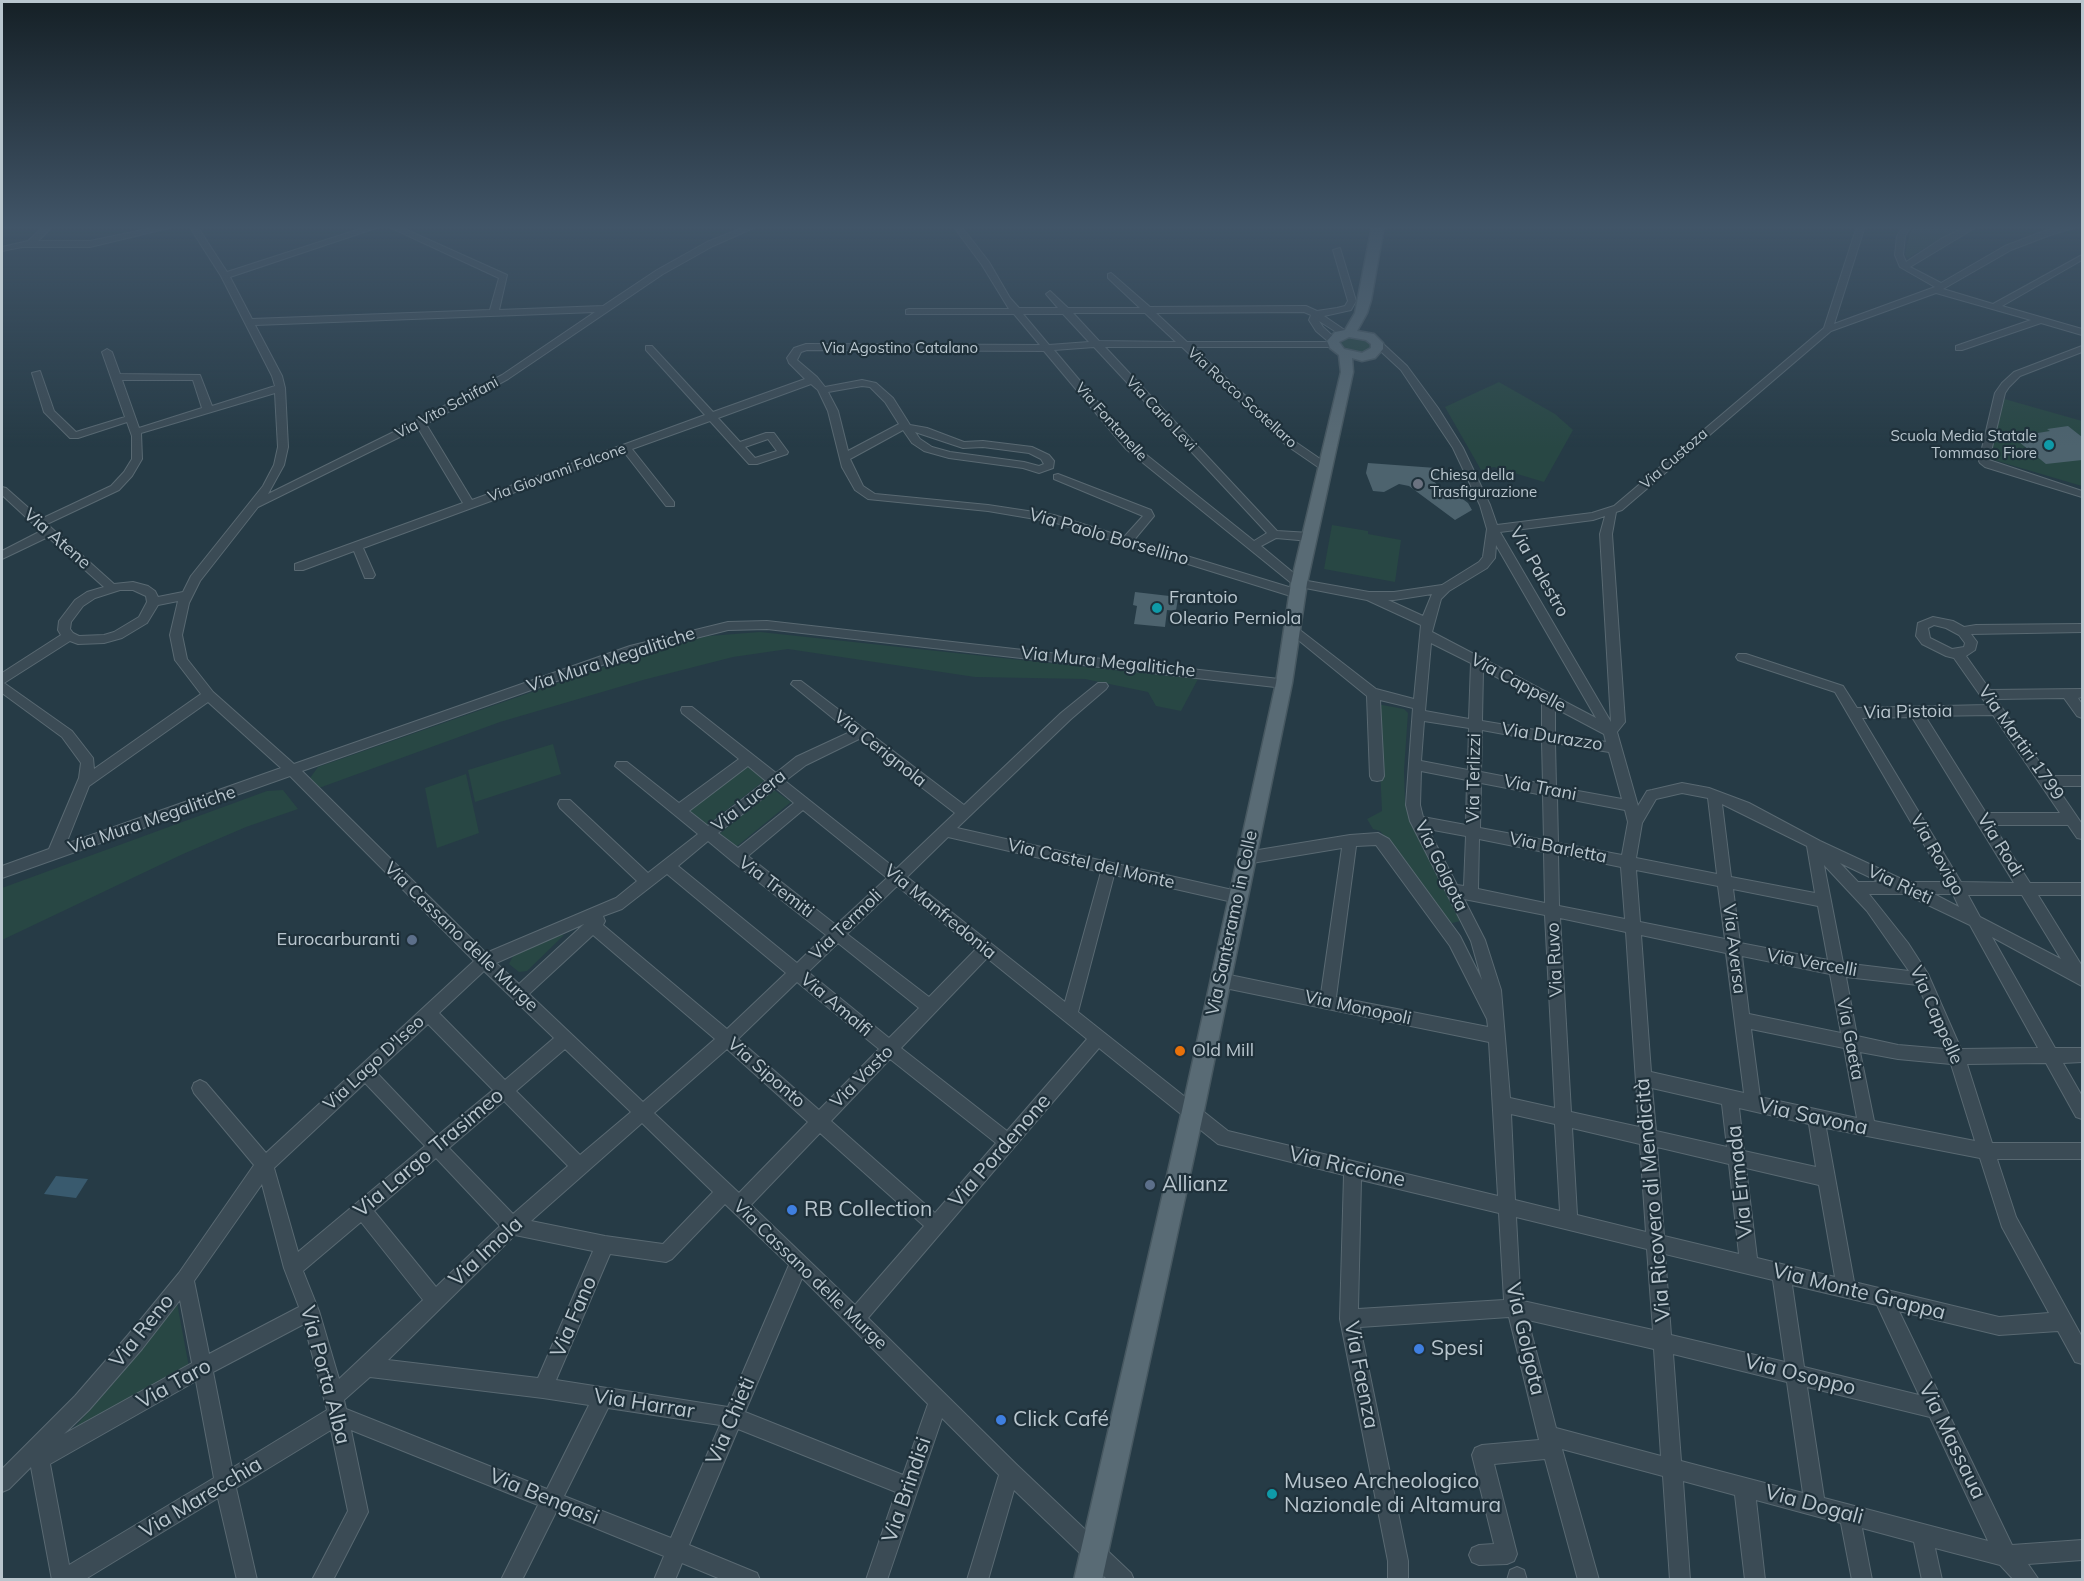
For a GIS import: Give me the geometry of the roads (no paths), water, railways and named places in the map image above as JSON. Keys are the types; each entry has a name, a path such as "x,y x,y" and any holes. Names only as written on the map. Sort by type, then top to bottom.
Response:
{"main road":[{"name":"Via Palestro","path":"1340,338 1362,313 1364,300"},
{"name":"Via Palestro","path":"1362,313 1373,340"},
{"path":"1340,338 1373,340 1375,352 1364,356 1347,372 1340,338"},
{"path":"1345,354 1364,356"},
{"name":"Via Santeramo in Colle","path":"1088,1580 1192,1115 1284,683 1299,589 1347,372"}],"street":[{"name":"Via Cassano delle Murge","path":"238,300 266,350 280,388 283,447 279,465 268,487 195,579 183,603 176,635 181,660 209,695 292,771 484,961 799,1263 1010,1472 1124,1580"},
{"path":"493,314 497,300"},
{"name":"Via Vito Schifani","path":"252,506 420,423 505,377 621,300"},
{"name":"Via Fontanelle","path":"1007,300 1130,447 1253,546 1299,589"},
{"name":"Via Carlo Levi","path":"1055,300 1274,534"},
{"name":"Via Rocco Scotellaro","path":"1135,300 1290,443 1325,467"},
{"path":"1316,314 1338,311 1351,306 1352,300"},
{"path":"1828,329 1837,300"},
{"path":"1828,329 1907,300"},
{"path":"1983,300 2082,325"},
{"path":"1999,304 2006,300"},
{"path":"1999,304 2082,332"},
{"path":"250,322 607,309"},
{"path":"909,312 1306,309 1333,328 1340,338"},
{"path":"1959,348 2041,320"},
{"name":"Via Custoza","path":"1494,529 1611,512 1624,504 1677,456 1828,329"},
{"path":"1045,347 1096,344 1183,345 1340,338"},
{"name":"Via Palestro","path":"1373,340 1404,368 1447,427 1485,505 1494,529 1610,731"},
{"name":"Via Agostino Catalano","path":"814,379 792,361 793,354 797,350 806,347 1028,349 1045,347"},
{"path":"649,348 738,446"},
{"path":"2082,349 2017,374 2006,385 1998,401 1984,461 2082,494"},
{"path":"39,524 103,495 122,482 137,459 135,432 107,352"},
{"path":"1364,356 1376,357 1404,368"},
{"path":"37,373 49,412 74,436 130,418"},
{"path":"116,377 197,376 208,410"},
{"name":"Via Paolo Borsellino","path":"814,379 823,390 833,411 844,458 854,480 872,497 1028,514 1299,589 1369,596"},
{"name":"Via Giovanni Falcone","path":"299,567 814,379"},
{"path":"823,390 862,383 873,385 889,399 916,441 928,449 949,455 1044,468 1058,477 1147,512 1149,516 1127,541"},
{"path":"135,432 280,388"},
{"path":"420,423 469,505"},
{"path":"844,458 906,426 963,445 983,444 1032,450 1049,461 1044,468"},
{"path":"626,448 669,504"},
{"name":"Via Atene","path":"2,490 112,588"},
{"path":"1610,731 1619,722 1606,534 1611,512"},
{"path":"1369,596 1394,596 1445,588 1483,566 1490,556 1494,529"},
{"path":"2,555 49,532"},
{"path":"1253,546 1274,534 1310,537"},
{"path":"357,546 369,575"},
{"path":"134,586 144,589 151,594 153,602 143,620 118,635 90,641 78,640 69,636 64,630 69,613 91,596 112,588 134,586"},
{"name":"Via Golgota","path":"1445,588 1436,597 1427,629 1414,765 1413,805 1417,821 1478,940 1492,990 1502,1104 1511,1291 1550,1443 1589,1580"},
{"path":"153,602 187,595"},
{"name":"Via Cappelle","path":"1369,596 1427,629 1477,662 1610,731"},
{"path":"1933,621 1948,624 1963,632 1971,642 1971,646 1965,653 1958,654 1932,646 1920,630 1922,626 1933,621"},
{"name":"Via Mura Megalitiche","path":"2,872 623,653 693,633 728,626 778,626 1284,683"},
{"path":"1963,632 1976,629 2082,628"},
{"path":"1292,630 1374,694 1377,776"},
{"path":"2,679 69,636"},
{"name":"Via Martiri 1799","path":"1958,654 2082,834"},
{"name":"Via Rovigo","path":"1742,657 1839,689 1957,889 2082,1111"},
{"name":"Via Terlizzi","path":"1471,894 1477,662"},
{"name":"Via Cerignola","path":"797,684 964,813"},
{"name":"Via Termoli","path":"642,1113 728,1039 944,831 1102,686"},
{"path":"2,687 66,734 86,757 88,768 84,783 55,853"},
{"path":"1988,695 2082,693"},
{"name":"Via Durazzo","path":"1374,694 1419,710 1475,725 1615,748"},
{"path":"2068,694 2082,712"},
{"path":"84,783 209,695"},
{"name":"Via Ruvo","path":"1548,699 1552,910 1569,1220"},
{"name":"Via Manfredonia","path":"687,710 1192,1115"},
{"name":"Via Pistoia","path":"1853,712 1998,710"},
{"name":"Via Rodi","path":"1916,712 2080,972"},
{"name":"Via Ricovero di Mendicità","path":"1610,731 1635,813 1628,862 1680,1580"},
{"name":"Via Lucera","path":"519,994 592,925 801,761 859,733"},
{"name":"Via Lucera","path":"679,811 747,759"},
{"name":"Via Trani","path":"1414,765 1550,790 1635,813"},
{"name":"Via Tremiti","path":"622,766 930,1007"},
{"path":"2047,781 2082,781"},
{"name":"Via Cappelle","path":"1635,813 1652,795 1669,790 1691,789 1714,795 1744,807 1813,843 1855,888 1903,948 1923,979 1957,1058 2007,1221 2082,1355"},
{"name":"Via Aversa","path":"1714,795 1753,1104"},
{"name":"Via Lucera","path":"737,857 803,803"},
{"path":"565,804 647,881"},
{"path":"1984,819 2073,819"},
{"name":"Via Barletta","path":"1417,821 1824,901"},
{"name":"Via Castel del Monte","path":"944,831 1237,897"},
{"name":"Via Golgota","path":"1350,841 1378,840 1384,843 1455,941 1496,1028"},
{"path":"1246,858 1350,841 1328,1002"},
{"name":"Via Rieti","path":"1813,843 2080,972"},
{"name":"Via Gaeta","path":"1813,843 1867,1129"},
{"name":"Via Amalfi","path":"667,865 890,1049 1008,1142"},
{"path":"1069,1016 1109,868"},
{"path":"1855,888 2082,889"},
{"name":"Via Vercelli","path":"1452,890 1837,969 1923,979"},
{"name":"Via Lucera","path":"484,961 622,901"},
{"name":"Via Siponto","path":"592,925 728,1039 935,1225"},
{"name":"Via Vasto","path":"739,1205 986,949"},
{"name":"Via Lago D'Iseo","path":"265,1165 484,961"},
{"name":"Via Monopoli","path":"1220,980 1328,1002 1496,1028"},
{"path":"428,1013 581,1168"},
{"path":"1743,1020 1899,1052 1957,1058 2082,1055"},
{"name":"Via Largo Trasimeo","path":"293,1268 565,1039"},
{"name":"Via Pordenone","path":"855,1318 1097,1039"},
{"path":"365,1072 512,1226 605,1245 666,1253 725,1192"},
{"name":"Via Savona","path":"1643,1078 1867,1129 1985,1151 2082,1151"},
{"path":"200,1088 265,1165"},
{"name":"Via Ermada","path":"1730,1099 1749,1265"},
{"path":"1502,1104 1827,1178"},
{"name":"Via Imola","path":"336,1405 367,1367 512,1226 642,1113"},
{"name":"Via Riccione","path":"1192,1115 1224,1138 1569,1220"},
{"path":"1816,1118 1846,1289"},
{"name":"Via Porta Alba","path":"265,1165 293,1268 310,1311 336,1405 358,1512 322,1580"},
{"name":"Via Reno","path":"2,1482 38,1453 185,1279 265,1165"},
{"name":"Via Faenza","path":"1353,1168 1349,1319 1398,1561 1398,1580"},
{"path":"363,1210 435,1301"},
{"name":"Via Monte Grappa","path":"1569,1220 1999,1326 2063,1321"},
{"name":"Via Fano","path":"543,1388 605,1245"},
{"name":"Via Chieti","path":"664,1580 799,1263"},
{"path":"1781,1273 1815,1505"},
{"path":"185,1279 201,1368 247,1580"},
{"name":"Via Massaua","path":"1883,1298 2006,1556 2029,1580"},
{"name":"Via Osoppo","path":"1349,1319 1514,1308 1936,1408"},
{"name":"Via Taro","path":"38,1453 310,1311"},
{"name":"Via Harrar","path":"367,1367 543,1388 733,1417 908,1487"},
{"path":"511,1580 603,1398"},
{"name":"Via Brindisi","path":"876,1580 938,1401"},
{"name":"Via Marecchia","path":"63,1580 225,1484 336,1405"},
{"name":"Via Bengasi","path":"336,1405 551,1500 750,1580"},
{"name":"Via Dogali","path":"1479,1555 1507,1554 1482,1455 1550,1443 1673,1468 2006,1556 2082,1550"},
{"path":"38,1453 63,1580"},
{"path":"977,1580 1010,1472"},
{"path":"1744,1486 1755,1580"},
{"path":"1848,1514 1862,1580"},
{"path":"1922,1533 1932,1580"}],"water":[{"path":"56,1176 88,1179 76,1198 44,1194"}],"place":[{"name":"Scuola Media Statale Tommaso Fiore","path":"2049,445"},
{"name":"Chiesa della Trasfigurazione","path":"1418,484"},
{"name":"Frantoio Oleario Perniola","path":"1157,608"},
{"name":"Eurocarburanti","path":"412,940"},
{"name":"Old Mill","path":"1180,1051"},
{"name":"Allianz","path":"1150,1185"},
{"name":"RB Collection","path":"792,1210"},
{"name":"Spesi","path":"1419,1349"},
{"name":"Click Café","path":"1001,1420"},
{"name":"Museo Archeologico Nazionale di Altamura","path":"1272,1494"}]}
